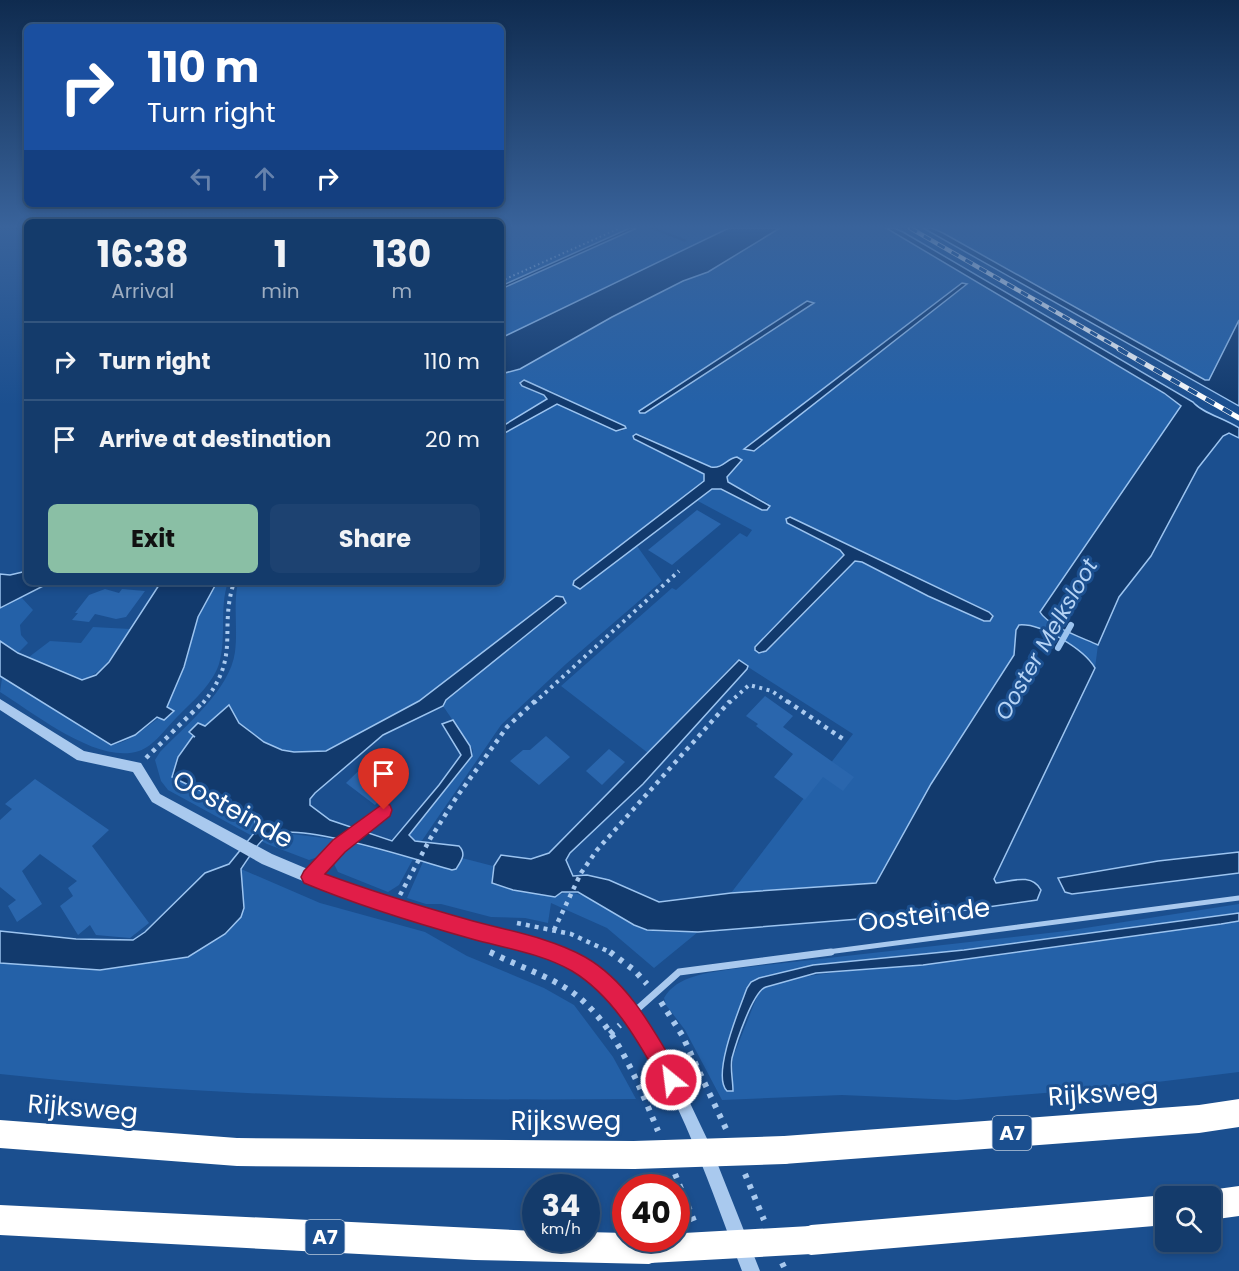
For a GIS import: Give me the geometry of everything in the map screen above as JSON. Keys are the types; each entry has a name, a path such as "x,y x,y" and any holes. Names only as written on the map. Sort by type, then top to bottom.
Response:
{"highway":[{"name":"Rijksweg","path":"0,1134 237,1152 634,1155 784,1150 1199,1119 1239,1113"},
{"path":"1221,1203 1239,1201"},
{"name":"A7","path":"0,1220 474,1245 649,1249 811,1240 1155,1211"}],"street":[{"path":"0,704 81,756 137,767"},
{"name":"Oosteinde","path":"137,767 156,798 267,858 310,877 393,907 546,950 589,971 611,990 631,1014 660,1059 684,1106 751,1271"}],"lane":[{"path":"310,877 339,846 384,810"},
{"name":"Oosteinde","path":"631,1014 679,972 1239,898"}],"path":[{"path":"393,907 430,839 456,798 507,727 522,711 679,572"},
{"path":"137,767 201,703 222,676 230,639 230,593 233,585"},
{"path":"546,950 581,873 597,850 739,692 749,685 772,691 843,740"},
{"path":"479,946 509,963 564,987 586,1004 610,1034 635,1079 660,1135"},
{"path":"672,1166 697,1229"}],"shaded area":[{"path":"505,287 606,287 504,337"},
{"path":"671,287 958,287 746,447 752,452 963,287 986,287 1164,393 1182,408 1041,612 1058,627 1098,645 1095,668 1090,659 1038,628 1026,624 1017,632 1014,655 931,784 876,883 731,893 853,734 740,660 736,661 648,753 561,686 672,588 676,590 740,533 747,537 752,530 696,500 705,492 717,488 762,510 768,503 728,482 727,477 741,462 741,459 737,457 711,467 639,434 633,439 704,474 704,482 573,583 580,589 637,546 662,581 566,664 501,725 421,842 415,841 409,835 472,755 473,750 443,706 446,700 566,603 563,597 555,596 419,701 326,751 294,752 282,750 264,742 239,723 228,705 205,727 198,723 189,732 195,737 192,737 178,757 172,777 255,817 255,825 276,832 340,840 321,856 309,860 267,844 168,790 161,781 155,760 205,706 225,680 235,652 238,585 504,585 504,433 557,404 616,431 622,431 626,427 549,390 522,386 544,395 547,399 504,425 504,373 520,369 612,317","holes":["807,301 809,307 645,413 640,413 664,394","789,517 981,608 993,615 990,621 984,621 928,596 862,562 855,561 767,651 760,653 755,650 755,647 844,555 840,550 787,523 786,520"]},
{"path":"1039,287 1239,287 1239,320 1209,381"},
{"path":"215,585 227,585 224,602 223,643 216,672 201,693 160,736 139,751 123,753 105,751 86,744 48,724 0,692 2,678 111,745 128,740 173,710 167,707 184,667 198,617"},
{"path":"21,597 33,610 20,625 21,635 28,643 18,653 0,641 0,608"},
{"path":"93,627 130,629 110,659 91,676 82,680 29,657 50,641 81,643"},
{"path":"353,843 413,859 399,885 388,892 338,872 334,864"},
{"path":"462,858 493,866 492,883 513,890 555,897 566,893 577,894 589,898 625,920 647,930 698,932 654,968 607,928 551,903 548,923 525,918 491,917 407,898 423,862 452,870"},
{"path":"241,869 320,903 425,932 467,956 544,988 574,1005 613,1057 636,1099 397,1098 238,1093 0,1074 0,963 100,970 188,957 225,934 241,917 244,908"},
{"path":"1239,904 1239,913 964,950 813,965 759,978 751,982 747,988 725,1054 733,1091 733,1057 760,989 780,982 822,974 966,959 1239,921 1239,1072 1108,1088 956,1100 842,1095 722,1100 685,1030 666,1005 664,998 677,984 694,976 732,969 1066,931"}],"water":[{"path":"606,287 671,287 612,317 520,369 504,373 504,337"},
{"path":"956,287 963,287 754,451 744,449"},
{"path":"986,287 997,287 1202,409 1239,428 1239,438 1229,433 1223,436 1198,468 1151,556 1119,597 1098,645 1058,627 1040,612 1181,406 1164,393"},
{"path":"1028,287 1040,287 1205,380 1209,380 1239,320 1239,406"},
{"path":"807,301 814,303 645,413 640,413 639,411"},
{"path":"524,380 626,428 616,431 557,404 504,433 504,425 547,399 544,395 520,383"},
{"path":"636,434 711,467 719,466 737,457 742,460 727,477 728,482 770,506 767,510 762,510 721,489 712,489 580,589 573,585 574,581 704,481 704,474 634,439 633,436"},
{"path":"790,517 989,612 993,616 990,621 984,621 928,596 862,562 855,561 766,651 759,653 755,647 844,555 840,550 787,523 786,519"},
{"path":"24,572 24,585 45,585 0,608 0,574 10,575"},
{"path":"159,585 215,585 198,617 184,667 167,707 174,711 164,720 157,717 135,735 111,745 0,676 0,641 18,653 82,680 96,675 109,662"},
{"path":"556,596 563,597 566,603 446,700 443,706 383,735 310,799 310,805 330,820 392,841 461,755 442,724 453,720 470,746 472,756 409,835 415,841 459,846 463,855 456,869 452,870 329,837 281,832 263,839 241,869 244,908 241,917 225,934 188,957 100,970 0,963 0,931 76,939 133,940 145,932 205,873 229,864 255,832 255,817 172,777 178,757 193,736 195,737 189,732 198,723 205,726 229,705 239,723 264,742 282,750 294,752 326,751 419,701"},
{"path":"1019,625 1039,628 1061,639 1082,653 1095,668 994,879 996,883 1021,879 1032,881 1041,890 1037,900 959,911 698,932 647,930 634,925 578,892 562,892 555,897 513,890 492,883 494,866 501,855 531,859 549,853 739,660 748,666 747,669 643,784 570,853 566,860 573,876 587,875 609,880 659,902 731,893 876,883 931,784 1014,655 1016,630"},
{"path":"1239,852 1239,873 1072,894 1065,892 1058,878 1158,861"},
{"path":"1239,913 1239,921 1221,924 923,965 816,973 766,987 751,1007 734,1051 731,1066 733,1091 727,1091 723,1083 724,1057 733,1025 747,988 751,982 759,978 813,965 964,950"}],"building":[{"path":"697,510 721,524 672,565 648,550"},
{"path":"105,589 119,593 122,589 145,591 126,617 116,619 95,614 89,622 72,620 89,595"},
{"path":"765,696 793,716 783,727 854,777 843,791 823,777 805,800 774,777 793,754 746,716"},
{"path":"546,736 570,757 539,785 510,761 523,750 530,750"},
{"path":"609,749 625,762 602,785 586,771"},
{"path":"376,754 401,778 375,805 346,783"},
{"path":"35,779 109,830 92,846 149,923 130,938 96,935 90,925 78,935 60,906 73,896 68,888 77,881 40,854 22,871 42,904 17,922 8,906 16,900 0,887 0,820 12,809 5,804"}],"waterway":[{"name":"Ooster Melksloot","path":"1058,648 1071,625"}],"railway":[{"path":"1013,287 1122,350"},
{"path":"1119,349 1239,418"}],"route":[{"path":"384,810 339,846 310,877 393,907 546,950 578,964 611,990 631,1014 643,1030 671,1080"}]}
